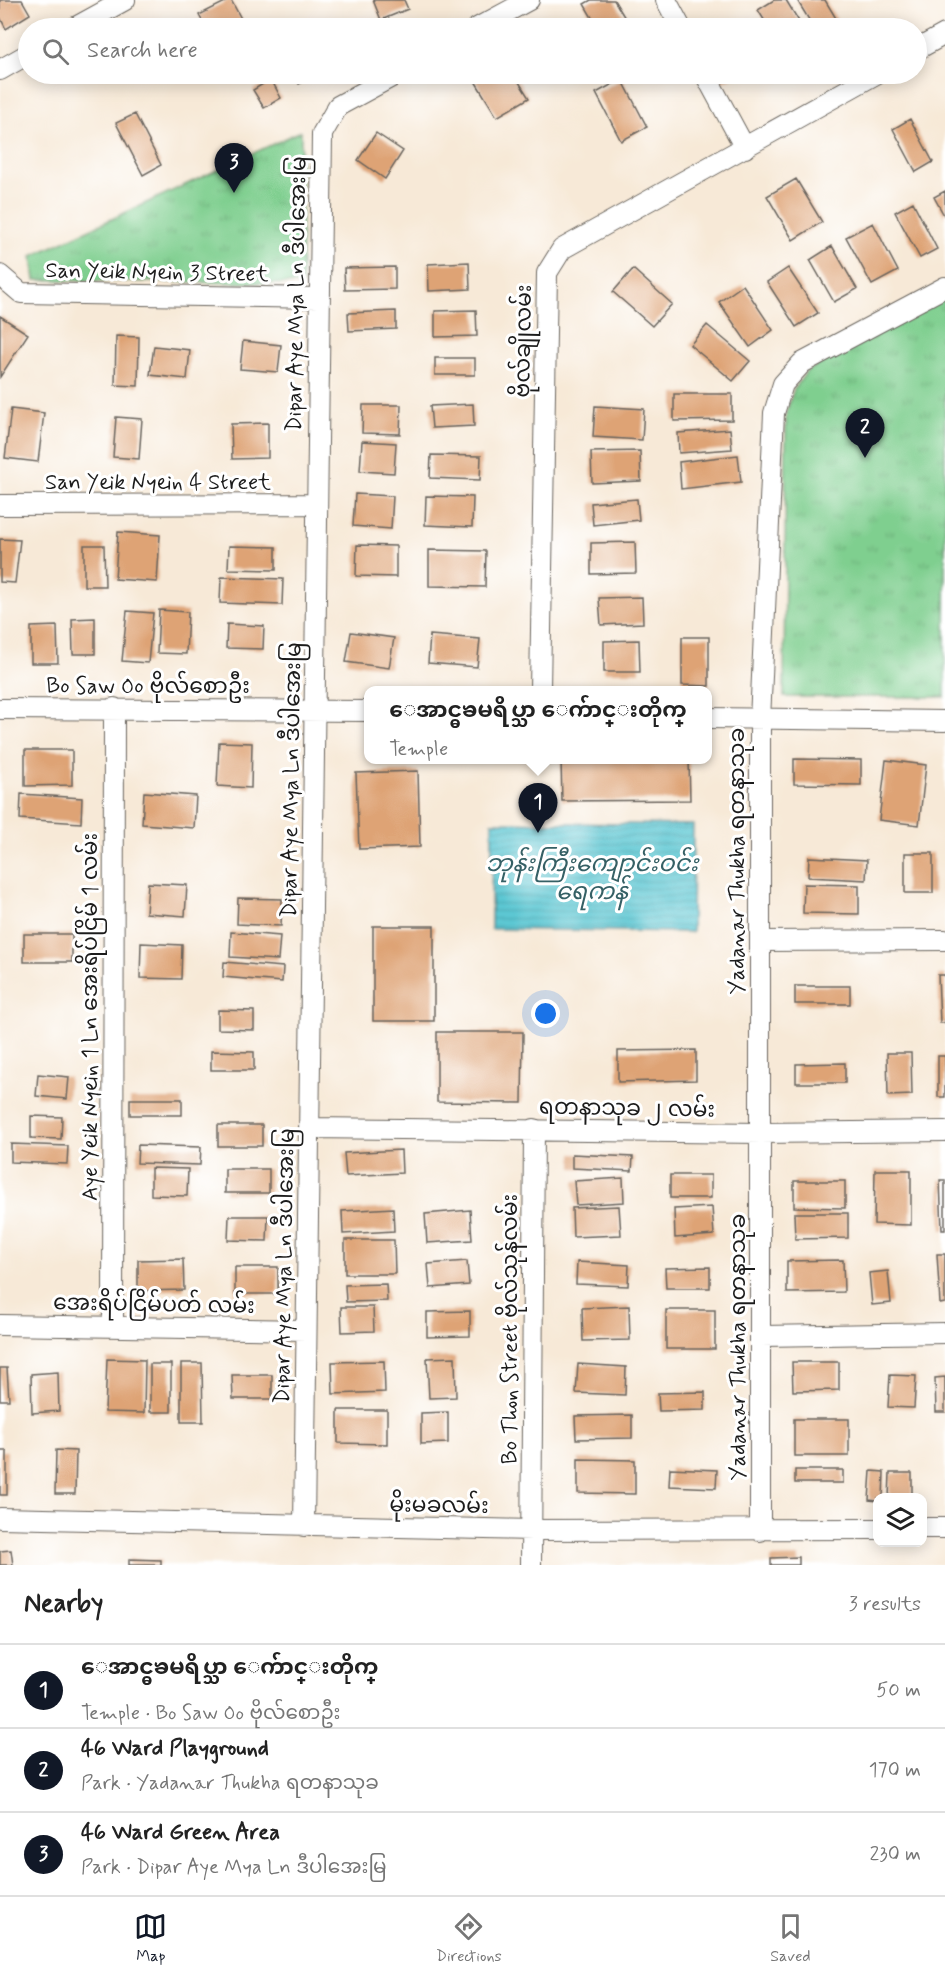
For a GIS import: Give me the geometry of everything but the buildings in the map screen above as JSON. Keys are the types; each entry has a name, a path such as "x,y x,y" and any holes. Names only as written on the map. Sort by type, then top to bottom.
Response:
{"street":[{"path":"92,18 125,0"},
{"path":"496,18 529,0"},
{"path":"666,0 676,18"},
{"path":"927,44 945,34"},
{"path":"0,70 18,60"},
{"name":"Dipar Aye Mya Ln ဒီပါအေးမြ","path":"304,1526 316,710 318,298 322,134 338,106 379,84"},
{"path":"710,84 745,148"},
{"name":"ဗိုလ်ချိုလမ်း","path":"540,686 547,273 562,249 858,84"},
{"name":"San Yeik Nyein 3 Street","path":"0,275 21,293 318,298"},
{"name":"Yadanar Thukha ရတနာသုခ","path":"760,1531 762,1336 760,720 774,412 783,384 802,363 945,287"},
{"name":"San Yeik Nyein 4 Street","path":"0,506 317,504"},
{"name":"Aye Yeik Nyein 1 Ln အေးရိပ်ငြိမ် 1 လမ်း","path":"113,1326 114,708"},
{"name":"Bo Saw Oo ဗိုလ်စောဦး","path":"0,709 364,711"},
{"path":"712,718 945,721"},
{"path":"760,940 945,940"},
{"name":"ရတနာသုခ ၂ လမ်း","path":"309,1128 761,1133 945,1131"},
{"name":"Bo Thon Street ဗိုလ်သုန်လမ်း","path":"531,1565 534,1129"},
{"name":"အေးရိပ်ငြိမ်ပတ် လမ်း","path":"0,1325 306,1330"},
{"path":"762,1336 945,1334"},
{"name":"မိုးမခလမ်း","path":"0,1518 532,1530 873,1529"},
{"path":"927,1528 945,1528"}],"green space":[{"path":"301,131 302,284 35,280 32,256"},
{"path":"945,297 945,697 784,697 786,413 794,389 807,371"}],"water":[{"name":"ဘုန်းကြီးကျောင်းဝင်း ရေကန်","path":"492,822 693,825 692,932 491,929"}],"place":[{"name":"46 Ward Green Area","path":"234,193"},
{"name":"46 Ward Playground","path":"865,458"},
{"name":"ေအာင္ဓၶမရိပ္သာ ေက်ာင္းတိုက္","path":"538,833"}]}
